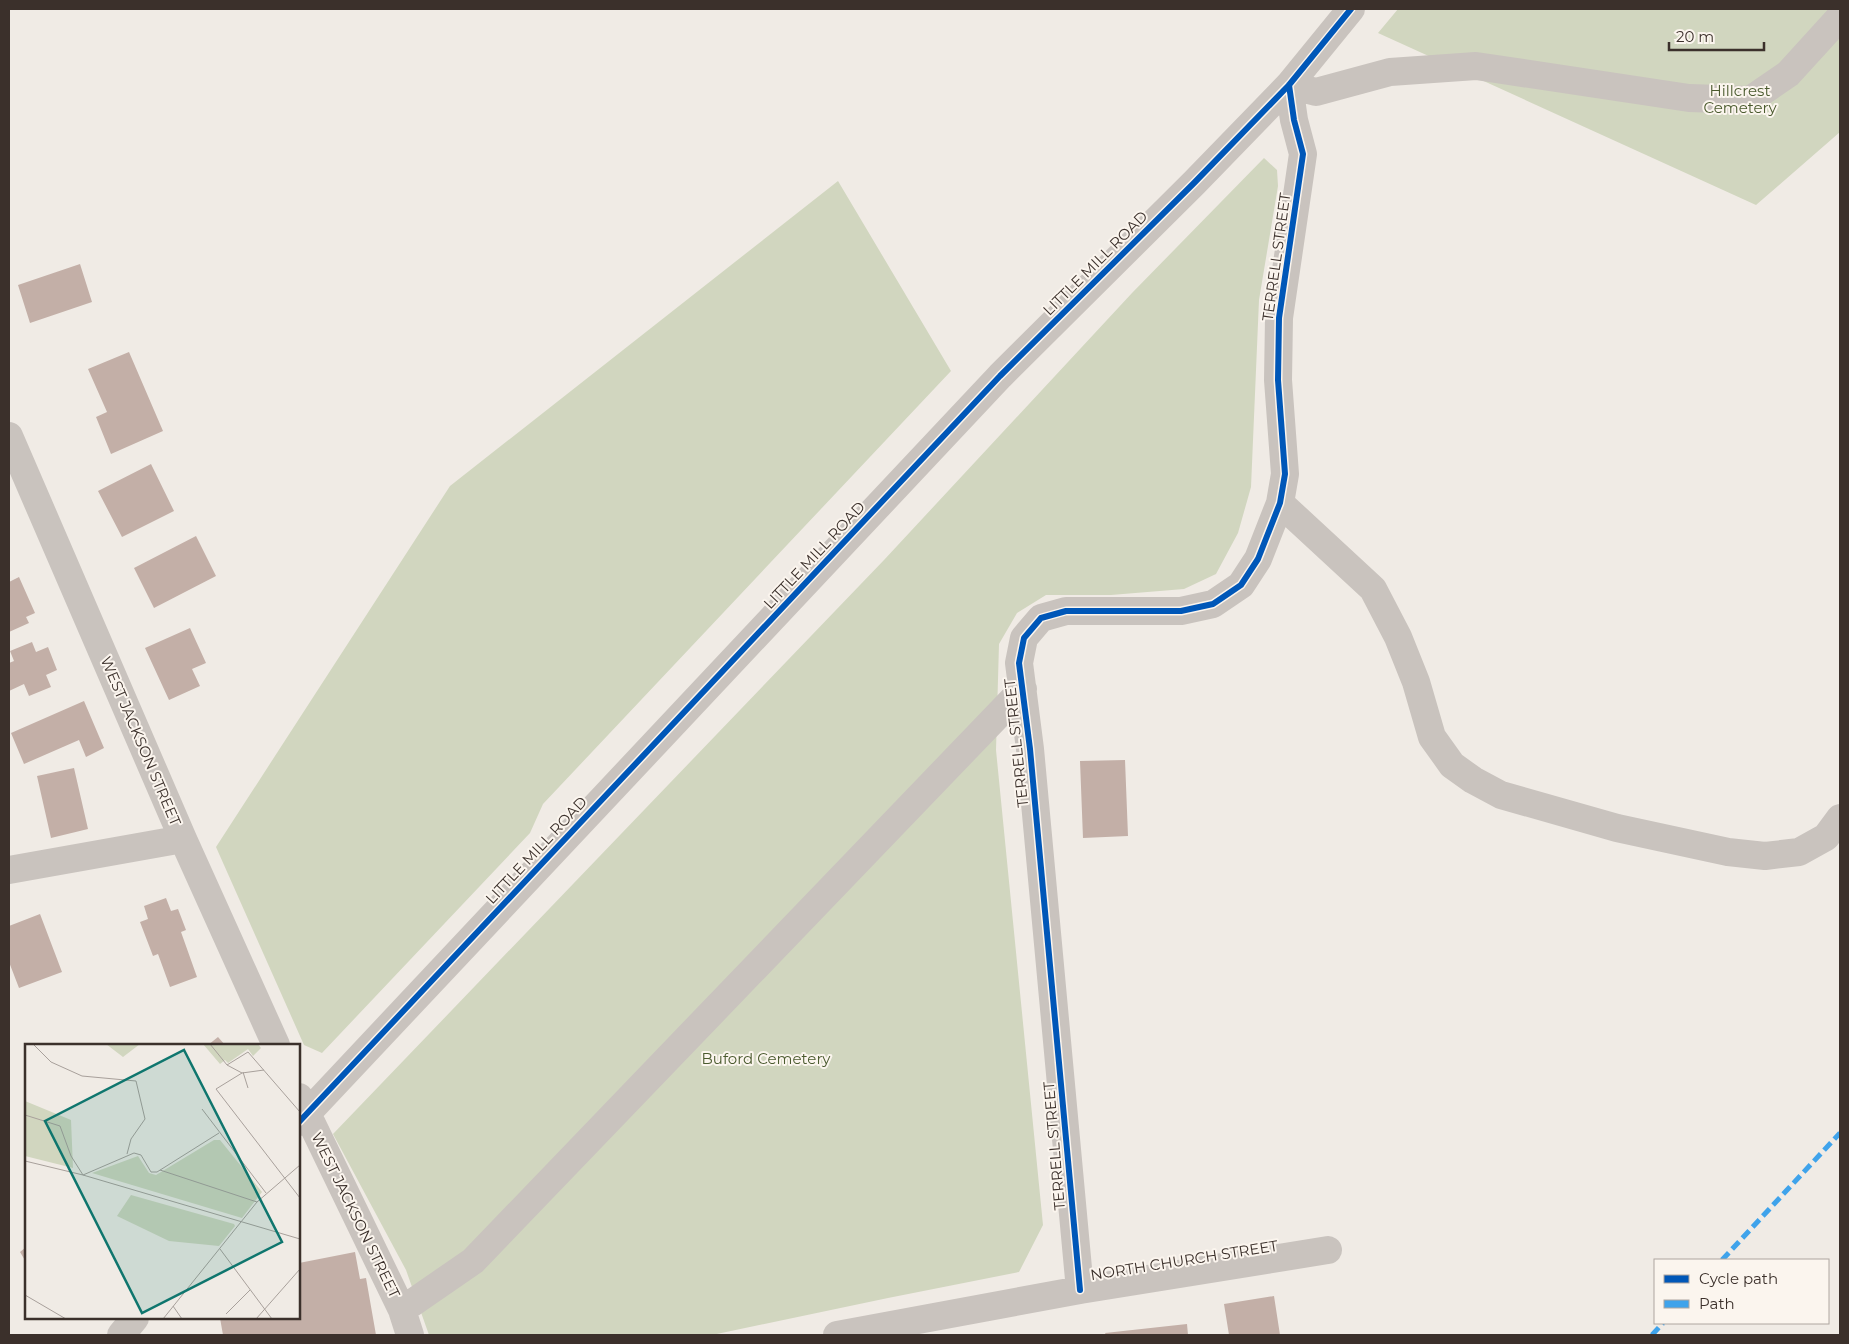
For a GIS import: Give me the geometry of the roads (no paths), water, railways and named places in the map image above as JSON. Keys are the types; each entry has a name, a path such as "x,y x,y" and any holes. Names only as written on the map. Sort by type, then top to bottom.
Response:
{"street":[{"name":"LITTLE MILL ROAD","path":"301,1110 1000,376 1194,183 1289,85 1351,9"},
{"path":"1289,85 1316,92 1390,72 1476,66 1689,98 1750,100 1788,74 1840,18"},
{"name":"TERRELL STREET","path":"1080,1290 1030,749 1019,663 1024,638 1040,618 1066,611 1181,611 1213,604 1240,586 1258,559 1280,503 1285,474 1278,380 1279,318 1303,154 1294,120 1289,85"},
{"name":"WEST JACKSON STREET","path":"9,436 183,839 276,1044"},
{"path":"1280,503 1373,589 1398,637 1416,682 1432,737 1452,765 1473,780 1500,795 1599,823 1728,852 1765,856 1799,852 1826,837 1840,818"},
{"path":"406,1323 473,1261 1022,689"},
{"path":"9,870 183,839"},
{"name":"WEST JACKSON STREET","path":"301,1110 406,1323"},
{"name":"NORTH CHURCH STREET","path":"837,1335 1080,1290 1328,1250"},
{"path":"121,1335 134,1319"}],"park label":[{"name":"Hillcrest Cemetery","path":"1740,98"},
{"name":"Buford Cemetery","path":"766,1058"}]}
